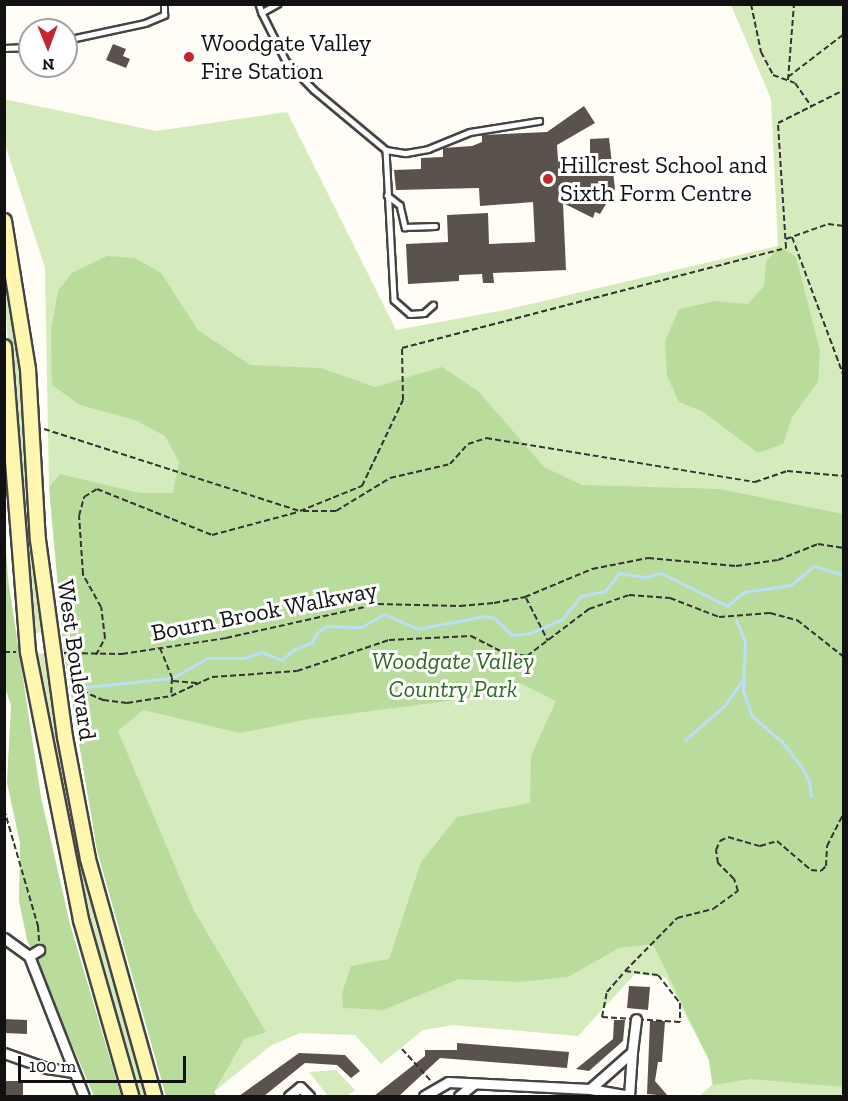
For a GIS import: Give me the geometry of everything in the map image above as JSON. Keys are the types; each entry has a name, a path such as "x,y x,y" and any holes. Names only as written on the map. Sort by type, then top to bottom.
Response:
{"main road":[{"name":"West Boulevard","path":"4,221 28,369 38,540 63,726 88,859 154,1096"},
{"name":"West Boulevard","path":"4,347 28,652 81,920 131,1096"}],"street":[{"path":"4,939 29,956 84,1096"},
{"path":"29,956 39,950"},
{"path":"424,1096 448,1082 590,1089 628,1096 636,1019"},
{"path":"590,1089 632,1052"},
{"path":"4,1053 47,1068 73,1072"},
{"path":"459,1096 474,1084"},
{"path":"290,1096 300,1087 309,1096"}],"lane":[{"path":"78,37 145,23 164,15 164,4"},
{"path":"259,4 286,61 314,90 386,150 406,153 428,149 470,132 538,121"},
{"path":"262,13 278,4"},
{"path":"386,150 394,300 410,314 424,313 433,305"},
{"path":"387,195 400,205 405,227 435,226"}],"path":[{"path":"751,4 761,52 773,75 795,83 811,106"},
{"path":"788,79 794,4"},
{"path":"788,79 843,34"},
{"path":"96,655 105,638 101,608 83,574 79,516 84,497 97,489 212,535 300,511 362,486 403,400 402,348 786,248 778,123 843,90"},
{"path":"786,239 828,224 843,226"},
{"path":"792,237 843,377"},
{"path":"35,428 56,431 300,511 336,511 390,478 450,464 468,444 486,438 755,482 787,471 843,476"},
{"name":"Bourn Brook Walkway","path":"57,653 96,655 226,638 378,604 460,606 525,597 592,569 648,558 736,566 778,560 818,544 843,548"},
{"path":"76,653 82,691 127,703 171,696 212,677 297,671 389,640 471,636 502,652 527,656 589,609 629,596 639,596 670,598 719,617 770,613 797,620 843,657"},
{"path":"525,597 548,641"},
{"path":"160,648 173,681 171,696"},
{"path":"173,681 198,683"},
{"path":"4,688 4,699"},
{"path":"4,809 38,926 39,950"},
{"path":"624,971 658,975 680,1003 680,1022 602,1017 606,992 624,971 677,918 713,909 738,891 734,879 718,863 716,850 720,841 728,837 760,846 777,841 811,870 821,871 826,866 827,846 843,812"},
{"path":"402,1049 436,1087"}],"green space":[{"name":"Woodgate Valley Country Park","path":"731,5 843,5 843,1096 699,1096 712,1085 709,1060 666,978 635,974 578,1036 453,1025 423,1030 381,1064 355,1035 300,1033 270,1046 214,1092 217,1096 166,1096 97,850 64,653 49,487 45,268 5,144 4,99 156,131 287,112 396,330 505,310 778,246 771,99"},
{"path":"779,246 796,257 820,351 818,382 792,417 783,444 758,453 702,411 679,402 667,376 665,341 679,309 716,301 748,304 764,286 766,262"},
{"path":"4,256 17,318 41,632 35,633 22,516 5,303"},
{"path":"107,256 135,258 161,273 198,330 250,365 321,368 375,387 442,367 478,391 544,467 582,485 719,489 843,514 843,1087 750,1079 713,1085 709,1060 653,944 619,948 568,977 520,982 459,979 383,1010 343,1008 342,993 351,966 389,959 421,862 457,817 530,803 531,756 556,701 522,684 487,696 309,719 240,733 143,710 118,731 193,909 266,1032 244,1039 214,1092 217,1096 166,1096 97,850 64,653 49,487 60,474 140,493 173,493 179,462 165,436 135,420 80,405 52,385 51,330 58,291 72,273"},
{"path":"4,518 8,579 41,797 70,924 121,1096 94,1096 27,940 19,901 20,843 7,783 11,705 4,685"},
{"path":"45,653 95,922 148,1096 139,1096 79,882 42,700 37,654"},
{"path":"336,1070 355,1090 347,1096 328,1096 309,1072"}],"building":[{"path":"113,44 126,49 123,56 130,59 126,68 106,60"},
{"path":"584,106 595,123 557,145 558,160 590,158 590,139 609,138 615,189 600,214 595,212 593,218 563,203 566,270 493,273 494,283 483,283 482,274 459,275 459,281 408,284 406,244 448,242 447,215 488,213 489,244 535,242 533,202 480,206 479,188 396,190 394,170 421,169 421,158 443,157 443,148 472,146 482,142 482,135 547,132"},
{"path":"629,986 650,987 648,1010 627,1008"},
{"path":"4,1019 27,1020 27,1034 4,1033"},
{"path":"614,1020 625,1020 623,1041 589,1071 576,1069 613,1039"},
{"path":"650,1021 665,1021 662,1062 658,1062 655,1081 668,1096 647,1094"},
{"path":"457,1043 569,1052 567,1068 440,1058 399,1096 374,1096 425,1056 425,1050 457,1050"},
{"path":"299,1053 345,1055 360,1071 351,1078 337,1065 305,1063 264,1096 239,1096"},
{"path":"4,1081 23,1081 23,1096 4,1096"}],"waterway":[{"path":"87,687 172,678 208,658 244,658 261,652 282,660 293,650 311,643 316,634 326,626 361,627 384,614 417,629 485,616 494,618 512,635 530,633 561,620 581,596 605,591 619,573 644,577 661,573 727,606 744,592 791,585 814,566 844,575"},
{"path":"736,620 745,641 743,691 752,716 783,743 801,766 809,781 811,796"},
{"path":"685,740 725,705 742,681"}],"place":[{"name":"Woodgate Valley Fire Station","path":"189,57"},
{"name":"Hillcrest School and Sixth Form Centre","path":"548,179"}]}
